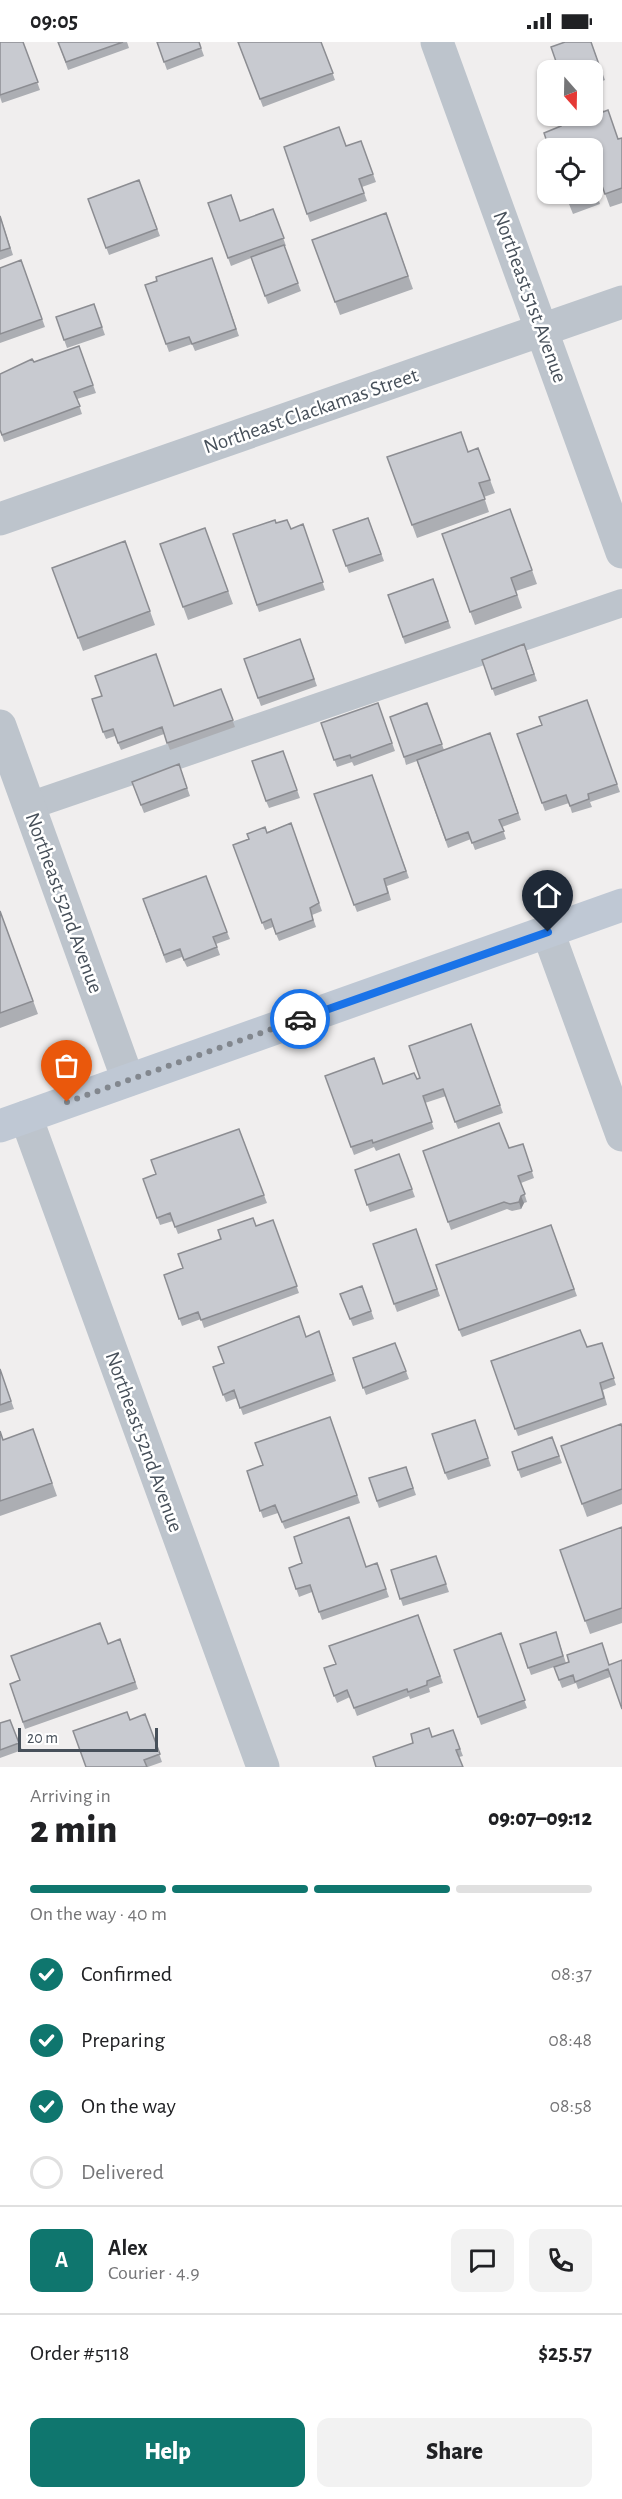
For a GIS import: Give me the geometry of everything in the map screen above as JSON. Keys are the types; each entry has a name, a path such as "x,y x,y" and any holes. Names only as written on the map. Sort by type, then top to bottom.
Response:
{"main road":[{"path":"13,1121 622,905"}],"street":[{"name":"Northeast 51st Avenue","path":"437,42 622,552"},
{"name":"Northeast Clackamas Street","path":"0,519 622,302"},
{"name":"Northeast 52nd Avenue","path":"0,726 128,1080"},
{"path":"548,932 622,1135"},
{"name":"Northeast 52nd Avenue","path":"13,1121 263,1767"}],"lane":[{"path":"29,806 622,603"}],"building":[{"path":"0,42 23,42 38,82 0,95"},
{"path":"58,42 123,42 66,62"},
{"path":"157,42 199,42 201,48 164,62"},
{"path":"238,42 321,42 333,73 260,99"},
{"path":"565,42 591,42 597,60 556,60 551,47"},
{"path":"608,110 618,139 622,138 622,188 605,194 603,189 603,138 546,138 544,133 561,126 603,126 603,112"},
{"path":"339,127 346,146 361,141 373,174 359,179 364,193 307,214 284,147"},
{"path":"139,180 157,229 106,248 88,199"},
{"path":"231,195 240,221 273,209 284,238 228,258 208,203"},
{"path":"386,213 408,276 335,302 312,240"},
{"path":"0,216 10,248 0,251"},
{"path":"284,245 298,283 265,296 251,257"},
{"path":"212,258 236,329 192,344 189,337 166,344 145,285 157,281 156,277"},
{"path":"21,260 42,319 0,334 0,268"},
{"path":"94,304 102,327 64,340 56,317"},
{"path":"79,346 93,385 74,392 80,406 2,435 0,430 0,374 32,359 34,362"},
{"path":"461,432 468,452 478,448 490,480 479,483 485,499 412,525 387,457"},
{"path":"510,509 532,570 511,578 517,595 470,612 442,534"},
{"path":"368,518 381,554 346,566 333,530"},
{"path":"275,520 276,523 287,520 291,529 303,524 323,582 257,605 233,534"},
{"path":"205,528 228,591 183,607 160,544"},
{"path":"125,541 150,611 78,638 52,568"},
{"path":"433,579 448,621 403,637 388,595"},
{"path":"300,639 314,679 258,698 244,659"},
{"path":"524,644 534,674 492,689 482,660"},
{"path":"156,654 174,706 221,689 233,720 167,743 162,727 118,743 113,729 103,732 92,699 102,696 95,676"},
{"path":"587,700 617,784 588,794 589,799 570,806 566,795 542,803 517,734 542,725 539,717"},
{"path":"378,703 392,743 351,758 350,755 334,760 321,723"},
{"path":"427,703 442,744 404,757 390,717"},
{"path":"490,733 518,813 499,820 504,831 472,843 468,832 446,840 417,760"},
{"path":"283,751 297,790 266,801 252,761"},
{"path":"179,764 187,788 141,805 132,782"},
{"path":"372,775 406,871 384,879 388,893 354,905 314,794"},
{"path":"291,823 319,903 310,908 313,920 276,934 271,919 262,923 233,845 249,839 247,834 265,827 267,833"},
{"path":"206,876 227,932 213,937 217,947 184,960 180,949 164,955 143,899"},
{"path":"0,911 33,1001 0,1013"},
{"path":"471,1024 500,1105 455,1122 443,1089 423,1096 432,1122 373,1143 372,1140 351,1147 325,1076 374,1058 383,1084 414,1073 417,1079 420,1078 409,1046"},
{"path":"499,1123 509,1148 523,1144 532,1171 518,1176 525,1194 521,1196 519,1202 510,1204 504,1202 448,1222 423,1151"},
{"path":"239,1129 264,1195 175,1227 170,1213 157,1218 143,1179 156,1174 151,1160"},
{"path":"399,1154 412,1189 367,1205 355,1170"},
{"path":"253,1218 256,1226 273,1220 297,1286 201,1320 198,1312 179,1319 164,1275 183,1268 178,1254 221,1239 218,1230"},
{"path":"551,1225 574,1289 459,1330 436,1265"},
{"path":"416,1229 437,1289 394,1304 373,1244"},
{"path":"362,1286 371,1311 350,1319 340,1294"},
{"path":"299,1316 306,1337 319,1331 333,1374 240,1408 234,1390 223,1395 213,1367 224,1363 218,1347"},
{"path":"580,1330 587,1347 602,1343 614,1378 600,1383 604,1398 515,1429 491,1361"},
{"path":"395,1343 406,1371 363,1388 353,1358"},
{"path":"0,1369 11,1401 0,1405"},
{"path":"330,1417 357,1495 282,1522 275,1505 260,1511 247,1471 263,1465 255,1443"},
{"path":"475,1420 488,1458 445,1473 432,1434"},
{"path":"621,1424 622,1489 582,1504 561,1446"},
{"path":"33,1429 52,1483 0,1501 0,1431 3,1440"},
{"path":"552,1437 559,1456 518,1470 512,1452"},
{"path":"406,1467 413,1488 377,1501 369,1478"},
{"path":"349,1517 366,1567 377,1563 386,1589 319,1612 310,1585 296,1589 289,1568 302,1563 294,1537"},
{"path":"622,1527 622,1608 585,1621 560,1550"},
{"path":"436,1556 446,1584 400,1599 391,1570"},
{"path":"418,1615 440,1676 427,1681 427,1685 408,1692 407,1689 354,1708 347,1690 334,1696 324,1668 336,1664 329,1646"},
{"path":"100,1623 108,1644 120,1639 135,1682 23,1722 10,1684 20,1680 11,1656"},
{"path":"556,1632 563,1656 528,1668 520,1644"},
{"path":"501,1633 525,1700 478,1717 454,1650"},
{"path":"602,1643 609,1665 622,1660 622,1709 608,1669 575,1682 573,1675 559,1680 554,1667 569,1662 567,1655"},
{"path":"127,1712 130,1720 145,1714 160,1754 144,1760 147,1767 86,1767 73,1731"},
{"path":"10,1720 19,1743 0,1750 0,1723"},
{"path":"429,1728 432,1737 453,1730 460,1749 456,1750 463,1767 376,1767 373,1757 413,1743 411,1734"}],"way so far":[{"path":"67,1102 300,1019"}],"route":[{"path":"300,1019 548,932"}]}
